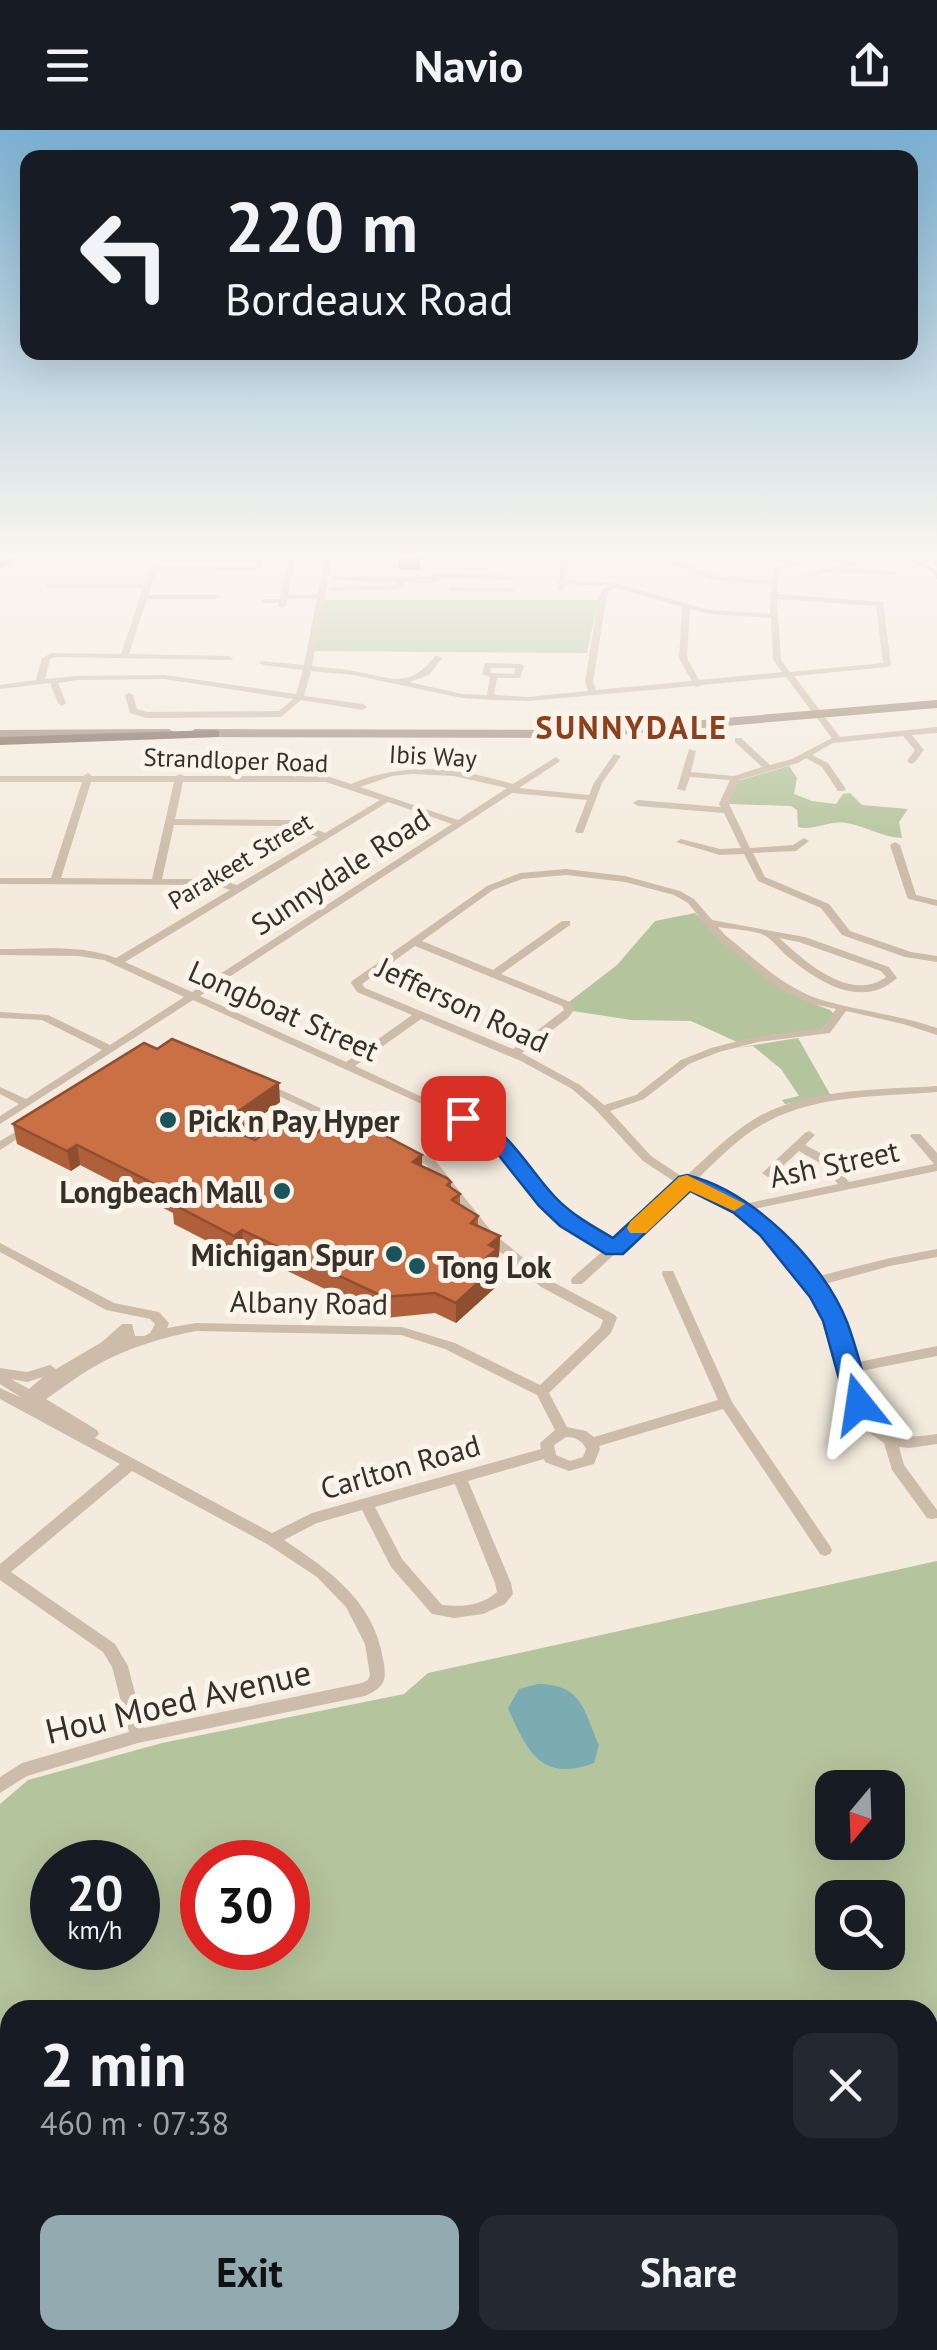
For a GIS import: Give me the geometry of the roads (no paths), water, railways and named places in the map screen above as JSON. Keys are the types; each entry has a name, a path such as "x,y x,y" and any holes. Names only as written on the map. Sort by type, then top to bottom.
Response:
{"main road":[{"path":"0,726 273,725 565,734 937,702"},
{"path":"0,737 214,734 273,725"}],"street":[{"path":"40,682 46,658 54,656"},
{"path":"166,656 228,658"},
{"path":"129,695 134,711 147,716 273,725 300,698 309,656"},
{"path":"593,656 589,682 594,694"},
{"path":"682,656 698,685"},
{"path":"777,656 788,677 836,739"},
{"path":"262,663 307,666 395,685 494,694 594,694 886,667 885,656"},
{"path":"395,685 426,673 438,658"},
{"path":"494,676 494,694"},
{"path":"0,686 54,680 169,677 363,707"},
{"path":"54,680 62,702"},
{"path":"686,774 733,778 806,755 836,739 937,730"},
{"path":"905,733 919,749 911,761"},
{"path":"738,740 768,768"},
{"path":"682,789 692,752"},
{"path":"806,755 825,765 840,789"},
{"path":"580,830 592,798 617,756"},
{"name":"Sunnydale Road","path":"0,1120 556,760"},
{"name":"Ibis Way","path":"352,786 378,773 469,773 513,788 592,798"},
{"path":"55,881 88,776"},
{"path":"156,882 180,777"},
{"name":"Strandloper Road","path":"2,778 327,779 460,824"},
{"path":"733,778 725,810 761,879 826,906 846,932 908,955 937,959"},
{"name":"Parakeet Street","path":"116,962 388,799"},
{"path":"638,803 725,810"},
{"path":"169,822 291,823 325,836"},
{"path":"681,842 717,852 796,848 804,840"},
{"path":"895,844 912,897 937,903"},
{"name":"Jefferson Road","path":"932,1514 897,1466 891,1443 871,1426 859,1404 835,1321 814,1282 768,1230 742,1208 650,1160 605,1110 568,1082 361,990 356,983 490,888 510,878 542,872 621,878 686,898 707,922 777,983 809,999 937,1032"},
{"path":"0,881 218,882 238,888"},
{"path":"707,922 768,933 801,939 885,970 892,978 877,991 824,978 768,933"},
{"path":"494,974 566,924"},
{"path":"413,941 562,1001 569,1008 512,1056"},
{"name":"Longboat Street","path":"0,952 84,953 116,962 490,1134 556,1210 614,1249"},
{"path":"605,1110 640,1097 685,1062 743,1043 826,1031 842,1009"},
{"path":"0,1015 44,1017 110,1049"},
{"path":"347,1066 419,1016"},
{"path":"672,1054 685,1062"},
{"path":"246,1078 366,1133"},
{"path":"577,1281 752,1124 779,1110 834,1099 937,1088"},
{"path":"0,1090 26,1103"},
{"path":"0,1146 32,1125"},
{"path":"768,1172 809,1135"},
{"path":"916,1136 937,1164"},
{"path":"798,1146 824,1160 846,1186"},
{"path":"398,1148 430,1162 488,1235 546,1284 610,1318 606,1330 542,1392 562,1432"},
{"name":"Ash Street","path":"742,1208 937,1164"},
{"path":"2,1250 98,1301 126,1312 196,1327"},
{"path":"814,1282 866,1271 902,1258 937,1253"},
{"path":"668,1274 726,1404 825,1550"},
{"path":"98,1301 126,1328 130,1339 138,1342"},
{"path":"24,1401 126,1328 153,1316"},
{"path":"153,1316 162,1325 157,1334"},
{"path":"24,1401 89,1363 157,1334 196,1327"},
{"name":"Albany Road","path":"196,1327 402,1331 450,1346 542,1392"},
{"path":"850,1369 937,1350"},
{"path":"0,1374 32,1376 89,1353"},
{"path":"0,1374 24,1401 272,1540"},
{"path":"592,1444 726,1404"},
{"path":"562,1432 583,1435 592,1444 589,1460 579,1471 562,1465 547,1453 547,1442 562,1432"},
{"path":"891,1443 910,1446 937,1439"},
{"name":"Carlton Road","path":"272,1540 312,1519 547,1453"},
{"path":"131,1463 0,1572 109,1648 120,1666 138,1736"},
{"path":"368,1505 396,1563 437,1610 458,1613 494,1604 502,1600 502,1583 460,1480"},
{"name":"Hou Moed Avenue","path":"0,1786 22,1770 138,1736 374,1684 378,1675 373,1644 352,1603 322,1573 272,1540"}],"water":[{"path":"538,1684 564,1689 579,1702 599,1745 594,1763 561,1769 549,1766 530,1750 508,1708 519,1689"}],"place":[{"name":"Pick n Pay Hyper","path":"168,1120"},
{"name":"Longbeach Mall","path":"282,1191"},
{"name":"Michigan Spur","path":"394,1254"},
{"name":"Tong Lok","path":"417,1266"}],"district":[{"name":"SUNNYDALE","path":"632,727"}]}
